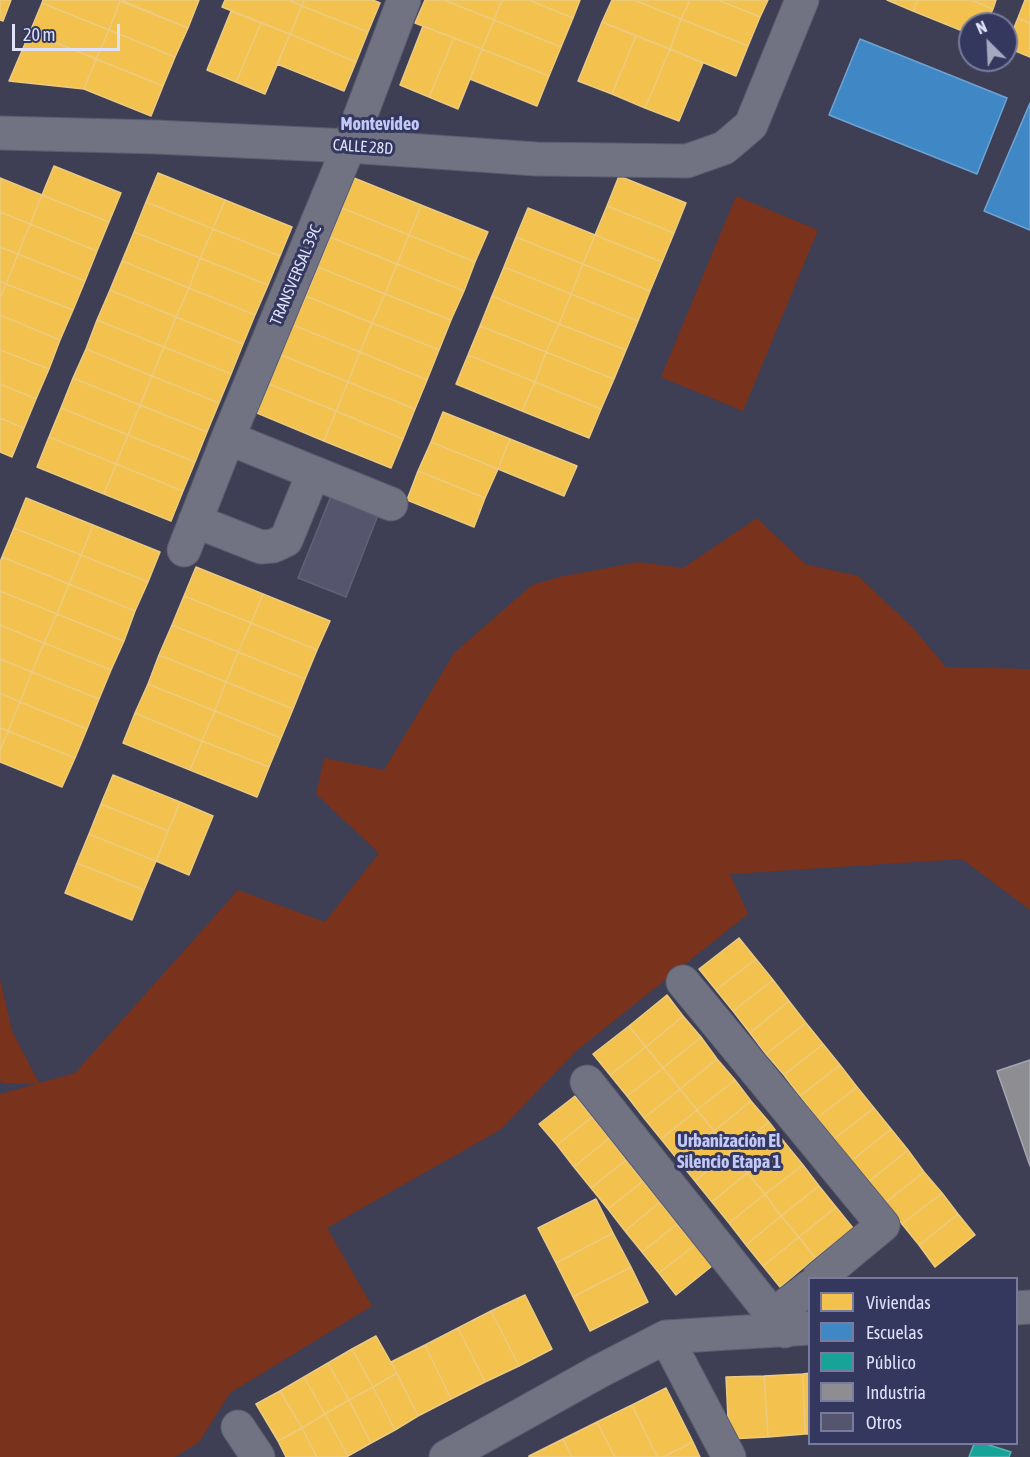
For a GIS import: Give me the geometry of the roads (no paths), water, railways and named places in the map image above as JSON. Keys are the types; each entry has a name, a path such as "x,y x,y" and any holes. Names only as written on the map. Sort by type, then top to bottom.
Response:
{"street":[{"name":"TRANSVERSAL 39C","path":"314,474 286,540 273,546 261,547 190,536 228,438 349,146 404,0"},
{"name":"CALLE 28D","path":"0,133 156,137 349,146 536,159 687,161 724,148 751,125 802,0"},
{"path":"228,438 391,504"},
{"path":"683,982 883,1225 820,1277"},
{"path":"587,1082 789,1325"},
{"path":"789,1325 808,1291"},
{"path":"446,1457 598,1372 666,1337 789,1325"},
{"path":"666,1337 729,1457"},
{"path":"238,1426 258,1457"}],"district":[{"name":"Montevideo","path":"380,124"},
{"name":"Urbanización El Silencio Etapa 1","path":"729,1151"}]}
